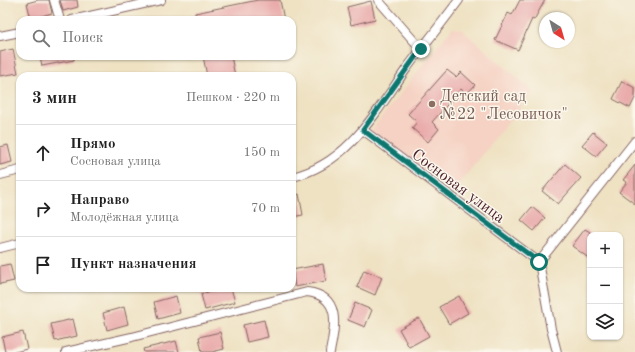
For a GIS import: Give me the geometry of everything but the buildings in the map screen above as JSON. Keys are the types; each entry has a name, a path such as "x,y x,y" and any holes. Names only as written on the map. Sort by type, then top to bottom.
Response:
{"street":[{"path":"54,0 59,16"},
{"path":"90,16 161,0"},
{"path":"378,0 421,49"},
{"path":"296,176 316,168 330,160 351,143 363,130 421,49 459,0"},
{"path":"0,36 16,33"},
{"name":"Сосновая улица","path":"363,130 539,262"},
{"path":"557,352 551,329 539,262 635,141"},
{"path":"0,175 16,171"},
{"path":"0,248 16,244"},
{"path":"66,352 132,337 307,292 317,293 323,296 334,312 334,335 330,352"}],"shaded area":[{"path":"452,28 461,29 533,91 452,193 370,132"}],"place":[{"name":"Детский сад №22 \"Лесовичок\"","path":"432,104"}],"route":[{"path":"421,49 363,130 539,262"}]}
